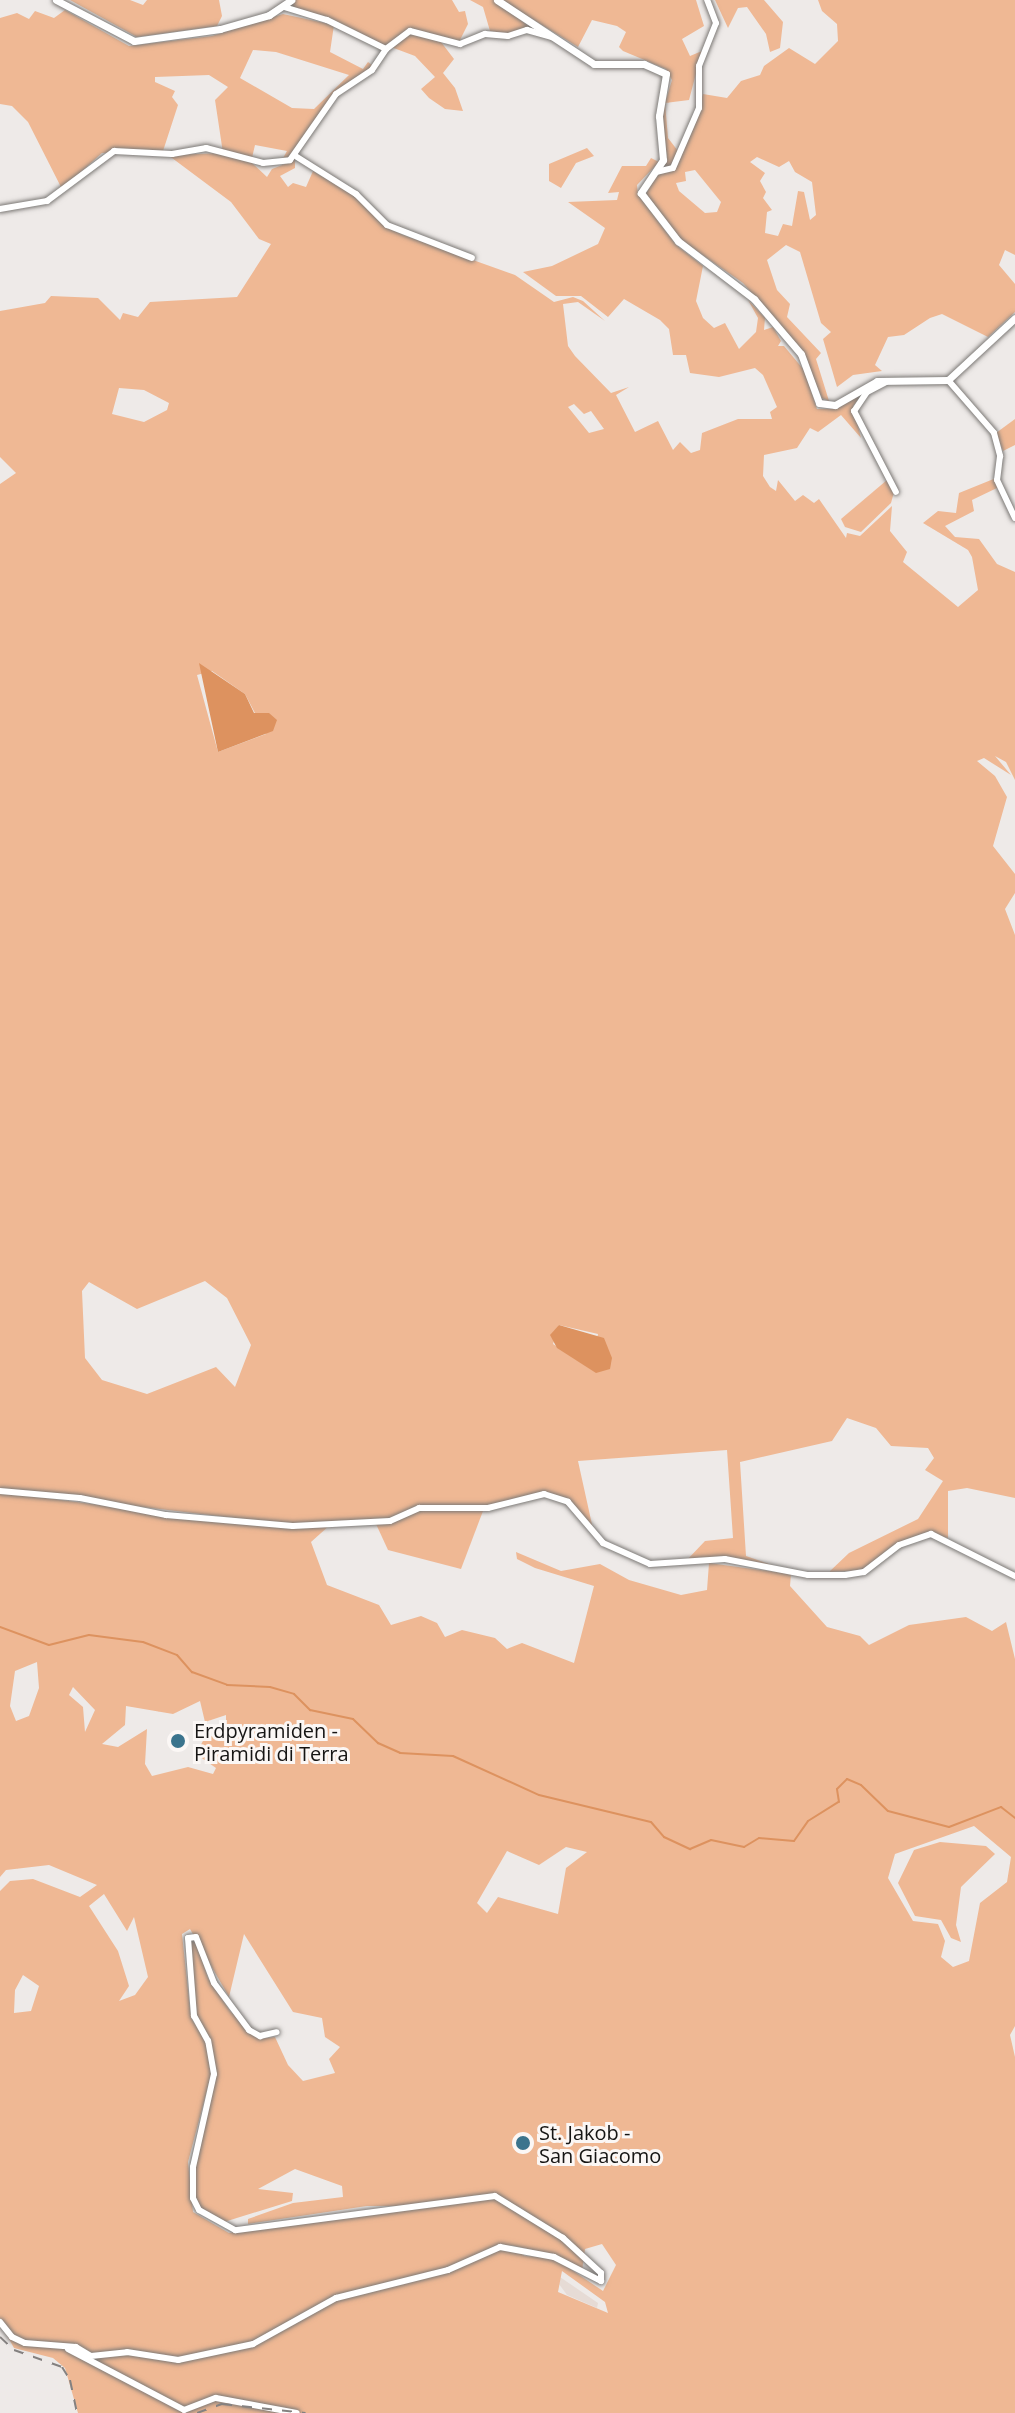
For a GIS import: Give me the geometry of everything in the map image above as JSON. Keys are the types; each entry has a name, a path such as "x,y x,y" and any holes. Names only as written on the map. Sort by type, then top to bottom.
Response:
{"main road":[{"path":"56,0 134,41 210,32 284,7 291,0"},
{"path":"497,0 594,64 644,64 666,74 659,116 663,160 644,184 643,197 678,241 754,299 801,354 817,401 835,405 867,384 889,380 948,380 1015,318"}],"street":[{"path":"656,172 673,168 699,108 699,66 716,23 707,0"},
{"path":"284,7 327,20 386,49"},
{"path":"297,157 336,94 372,70 386,49 410,31 460,44 485,34 508,36 527,30 552,37"},
{"path":"0,209 47,201 114,151 172,154 211,148 271,163 297,157 356,194 387,225 472,258"},
{"path":"889,380 863,395 854,411 896,492"},
{"path":"948,380 994,433 1000,456 997,480 1015,518"},
{"path":"0,1491 80,1498 166,1515 293,1526 390,1521 434,1506 488,1508 544,1494 568,1502 610,1547 650,1564 725,1559 808,1575 845,1575 864,1572 899,1545 931,1534 1015,1576"},
{"path":"0,2322 12,2337 25,2343 68,2349 91,2356 127,2352 178,2360 253,2344 336,2298 448,2270 500,2247 554,2257 597,2283 603,2278 556,2232 495,2196 235,2230 197,2208 193,2167 214,2074 208,2041 194,2016 188,1938 196,1937 214,1983 249,2030 260,2036 277,2032"},
{"path":"68,2349 184,2410 216,2398 297,2413"}],"shaded area":[{"path":"70,0 130,0 143,5 147,0 219,0 222,16 217,26 137,37"},
{"path":"295,0 452,0 459,12 465,11 468,24 459,42 409,28 386,46 290,8"},
{"path":"470,0 494,0 531,28 508,34 490,31 483,7"},
{"path":"501,0 696,0 704,26 682,39 690,56 702,51 689,100 665,103 672,80 666,69 623,51 619,47 626,32 617,26 592,20 578,47"},
{"path":"715,0 764,0 783,22 780,48 770,52 766,34 747,7 738,8 728,28"},
{"path":"818,0 1015,0 1015,255 1005,250 999,265 1015,284 1015,312 988,337 942,314 930,318 904,335 888,337 875,365 882,371 853,375 837,387 823,339 831,332 821,323 800,252 786,245 767,260 777,290 790,304 787,317 821,353 816,359 829,401 822,398 801,349 743,283 681,240 646,194 667,158 662,118 665,103 668,138 678,151 685,147 703,94 727,98 741,81 760,75 764,66 789,48 815,64 838,41 837,24 822,11","holes":["757,157 779,167 789,161 795,172 812,182 816,215 810,220 804,192 798,191 792,226 783,224 778,236 765,233 767,212 772,210 763,198 766,192 760,181 765,173 750,162","695,170 721,202 717,212 705,213 679,191 676,183 686,181 685,172"]},
{"path":"65,10 129,46 212,36 283,14 334,25 330,52 363,69 368,62 373,66 332,95 291,157 283,158 287,151 255,145 251,162 267,177 272,169 295,160 295,168 280,176 288,187 293,183 306,187 313,171 355,196 386,227 515,275 554,302 573,297 583,301 605,321 578,302 563,304 568,346 575,356 611,393 629,387 616,395 635,432 658,421 673,450 680,442 691,453 700,450 702,433 738,419 772,419 770,412 777,407 763,375 755,368 719,377 690,373 686,355 673,355 669,329 660,320 624,299 608,317 581,296 556,296 523,272 552,266 598,244 605,228 568,202 617,200 619,192 608,193 622,166 646,166 651,158 659,162 637,185 638,195 676,245 703,266 696,301 703,318 714,328 725,323 739,349 756,332 758,318 748,300 765,318 764,330 773,327 781,341 778,346 784,346 804,370 817,409 837,409 865,390 853,406 861,438 841,415 818,432 810,428 797,448 764,455 763,476 770,487 776,491 778,480 795,501 803,495 814,503 819,499 846,538 847,533 860,536 892,506 890,531 907,552 903,562 958,607 978,590 972,557 968,550 923,523 938,511 956,513 959,493 996,478 999,487 972,500 974,511 945,526 955,537 979,539 997,564 1015,572 1015,780 1006,762 995,756 1011,775 984,758 977,761 995,776 1007,797 993,846 1015,874 1015,893 1005,909 1015,935 1015,1498 967,1488 948,1491 948,1538 924,1533 891,1547 863,1570 829,1572 849,1553 918,1519 943,1481 925,1470 934,1458 928,1448 891,1446 876,1428 847,1418 832,1441 740,1462 746,1556 783,1569 724,1556 685,1562 705,1541 733,1538 727,1450 578,1461 593,1529 572,1503 547,1492 489,1506 419,1506 391,1520 293,1525 0,1490 0,484 16,473 0,457 0,311 45,303 51,296 98,298 120,320 123,313 138,317 150,302 237,297 271,244 259,239 231,202 168,155 223,153 215,100 228,87 209,75 155,77 155,82 175,91 172,97 178,105 163,151 102,153 62,189 28,122 12,106 0,104 0,18 17,13 29,19 35,11 54,18","holes":["253,50 276,52 349,75 314,109 292,108 240,78","119,388 144,390 169,403 167,410 144,422 112,414","574,404 584,414 591,411 604,429 589,433 568,407","212,671 245,694 266,734 218,752 197,675","205,1281 227,1298 251,1345 235,1387 216,1367 147,1394 102,1380 85,1358 82,1291 89,1282 137,1309","559,1325 598,1334 591,1369 553,1344"]},
{"path":"410,33 441,42 454,59 443,73 455,88 463,111 445,109 429,98 421,89 435,77 415,56 391,47"},
{"path":"587,148 594,156 576,163 561,188 549,181 549,164"},
{"path":"1015,419 1015,445 1003,451 996,433"},
{"path":"887,480 894,492 891,503 861,532 845,527 841,519"},
{"path":"199,663 245,694 254,713 269,713 277,720 273,731 218,752"},
{"path":"559,1325 604,1338 612,1358 610,1369 596,1373 557,1348 550,1335"},
{"path":"0,1492 259,1526 330,1525 311,1542 327,1585 379,1605 391,1625 421,1616 437,1623 445,1637 462,1630 495,1638 507,1649 522,1643 574,1663 594,1586 535,1568 517,1559 516,1552 561,1571 600,1564 629,1580 681,1595 707,1590 709,1563 791,1574 790,1586 827,1627 860,1636 869,1645 909,1625 966,1617 992,1631 1006,1622 1015,1659 1015,2026 1010,2035 1015,2057 1015,2413 78,2413 65,2368 53,2358 14,2348 0,2323 0,1891 10,1881 33,1879 80,1897 97,1885 49,1865 6,1870 0,1877","holes":["37,1662 39,1688 29,1716 16,1721 10,1706 15,1671","73,1687 95,1710 85,1732 83,1707 69,1695","200,1701 205,1722 226,1715 226,1731 204,1739 196,1754 216,1768 213,1774 188,1767 152,1776 145,1764 147,1729 118,1747 102,1744 125,1725 126,1706 173,1714","974,1826 1011,1857 1007,1882 980,1903 969,1961 953,1967 941,1957 945,1941 938,1924 913,1921 888,1878 895,1854","566,1847 587,1852 566,1868 558,1914 498,1897 487,1913 477,1903 507,1851 539,1865","104,1894 127,1931 134,1917 148,1977 135,1995 119,2001 129,1986 118,1951 89,1906","190,1929 229,1997 244,1934 293,2012 322,2018 325,2037 340,2047 329,2059 335,2073 303,2081 288,2065 275,2037 259,2039 230,2011 208,1978 196,1942 190,1942 197,2015 209,2040 216,2074 196,2157 194,2191 199,2208 224,2222 292,2201 293,2193 258,2189 295,2169 342,2186 343,2197 293,2203 248,2219 248,2224 367,2206 414,2206 477,2195 497,2195 497,2199 368,2211 229,2233 193,2212 188,2162 211,2075 206,2042 191,2018 182,1934","23,1975 39,1986 31,2011 14,2013 15,1990","602,2244 616,2265 603,2291 554,2258 525,2256 510,2245 555,2255 582,2271 585,2249","562,2271 605,2302 608,2313 558,2292"]},
{"path":"420,1509 483,1511 461,1569 388,1550 376,1524"},
{"path":"940,1842 986,1846 995,1854 961,1887 956,1925 961,1942 951,1938 941,1920 915,1916 898,1883 914,1850"},
{"path":"560,2277 598,2303 597,2308 567,2295 559,2284"}],"waterway":[{"path":"0,1627 49,1645 89,1635 143,1642 177,1655 192,1672 227,1685 270,1687 294,1694 310,1710 353,1719 378,1743 400,1753 453,1756 539,1795 651,1822 664,1837 690,1849 711,1840 744,1847 759,1838 794,1841 808,1821 839,1802 837,1789 847,1779 861,1785 888,1811 949,1827 1001,1807 1015,1818"}],"railway":[{"path":"0,2337 14,2350 62,2367 70,2380 77,2413"},
{"path":"197,2413 222,2404 306,2413"}],"place":[{"name":"Erdpyramiden - Piramidi di Terra","path":"178,1741"},
{"name":"St. Jakob - San Giacomo","path":"523,2143"}]}
